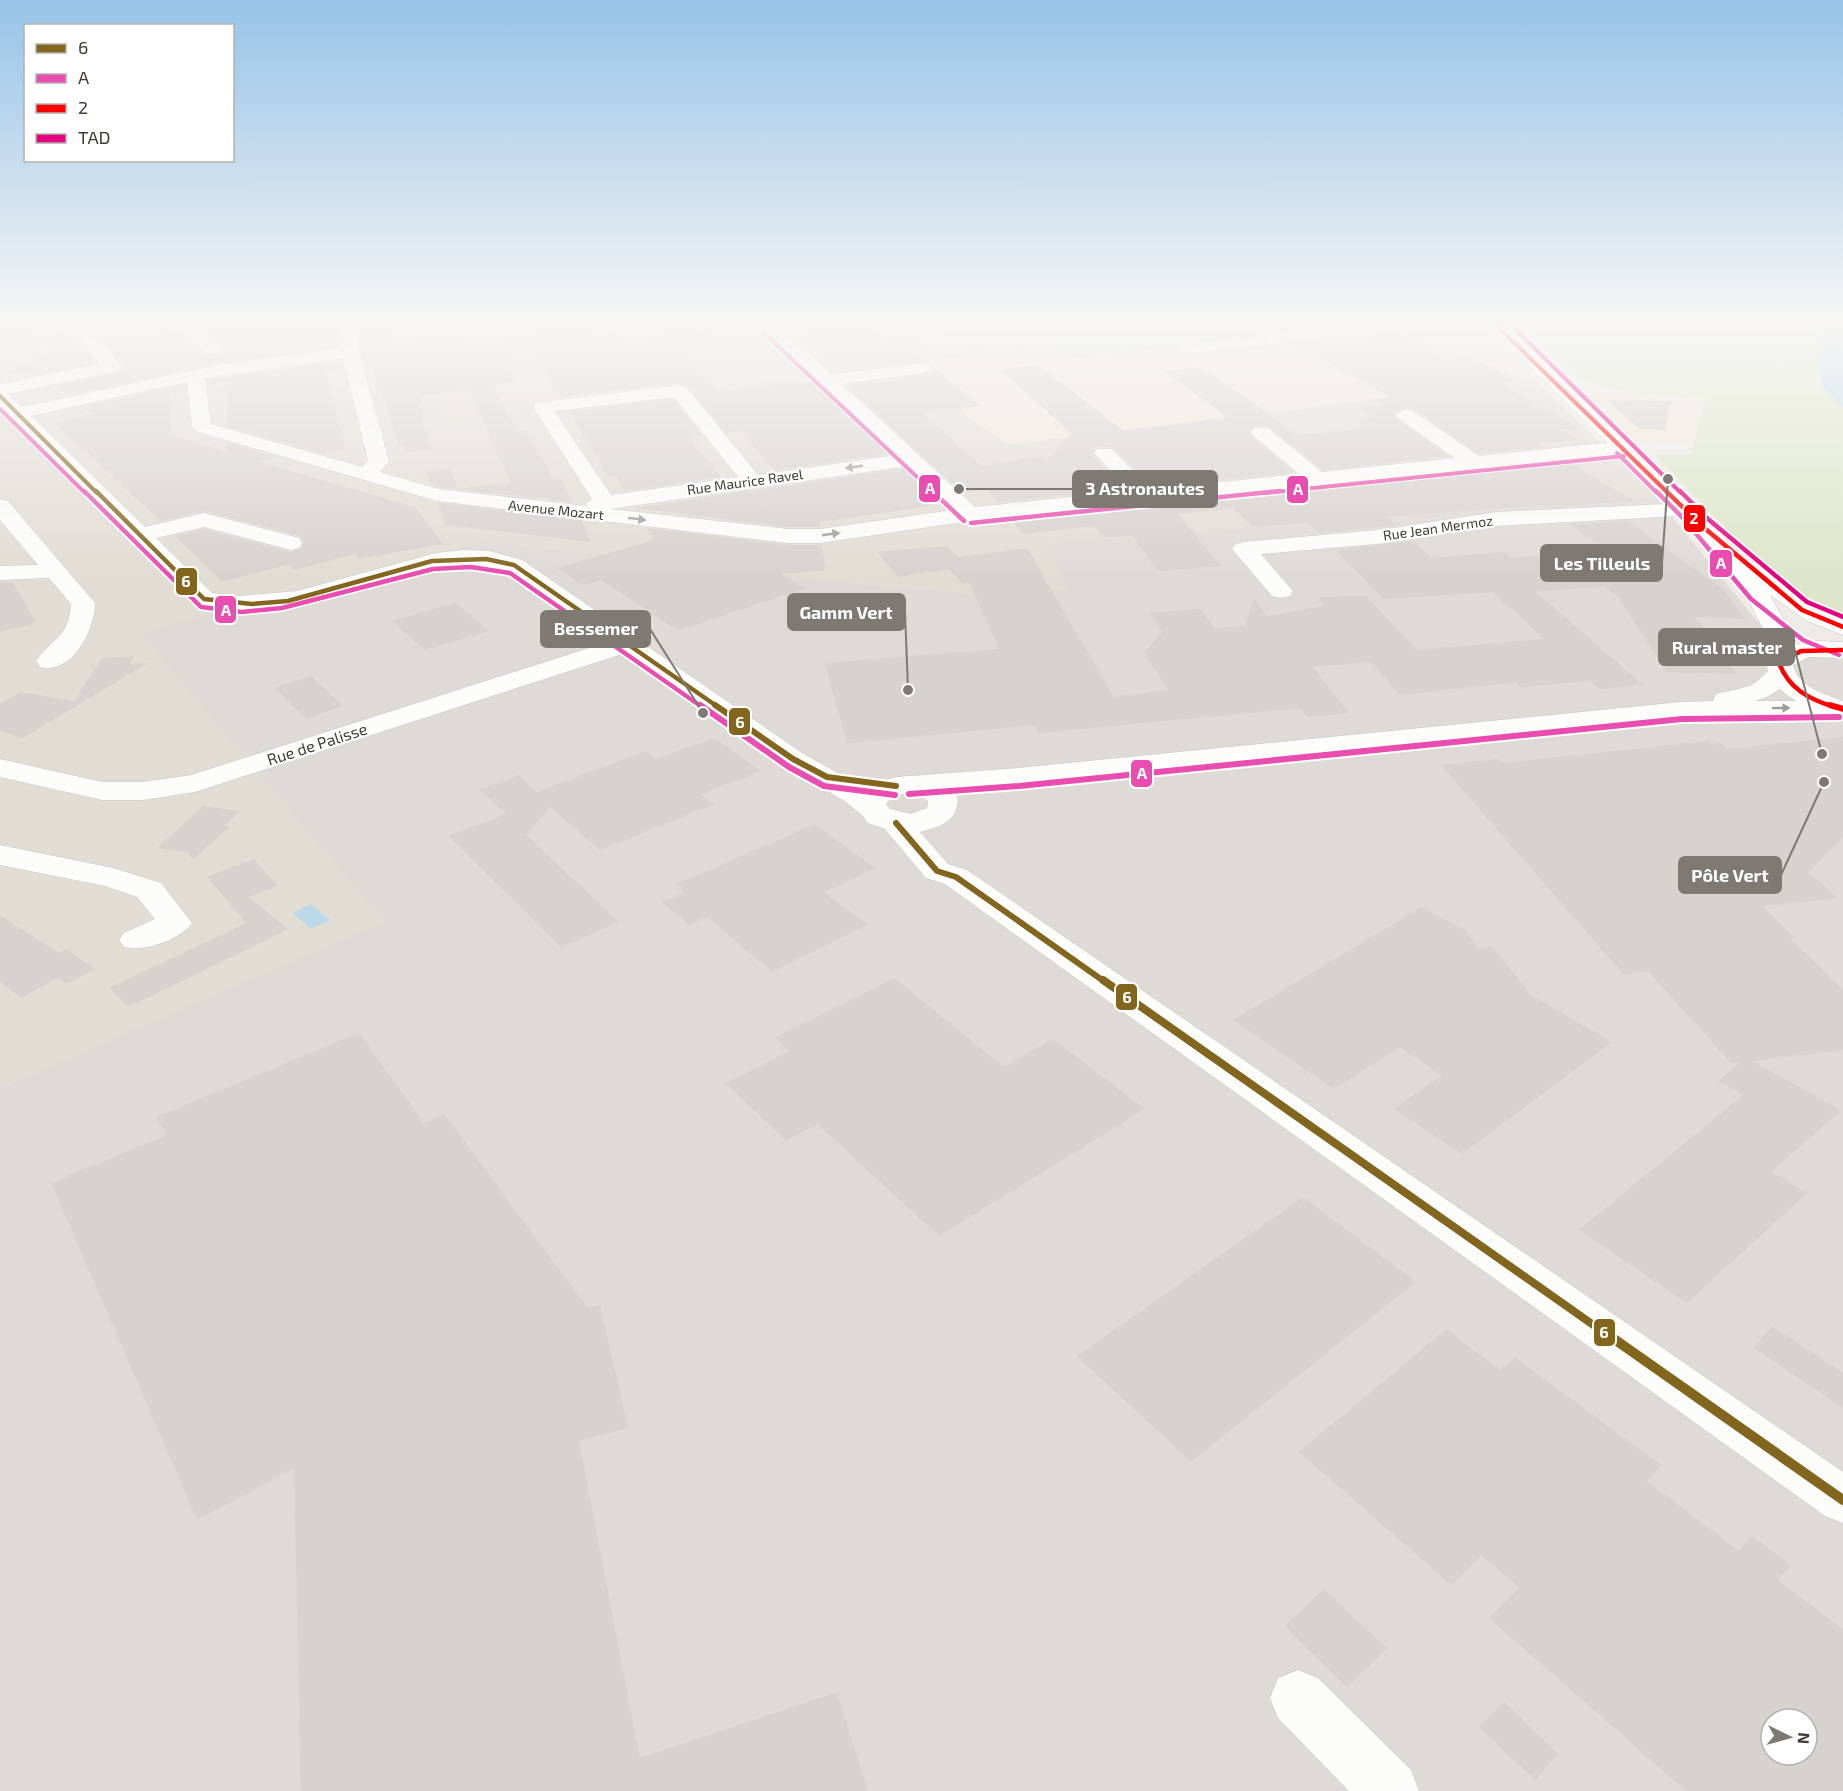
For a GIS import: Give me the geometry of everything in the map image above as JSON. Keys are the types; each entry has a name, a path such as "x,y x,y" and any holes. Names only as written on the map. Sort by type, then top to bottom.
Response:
{"street":[{"path":"15,410 204,599 230,605 264,604 298,598 432,561 468,556 502,560 514,565 686,682 793,759 827,777 833,784 860,797 884,816 937,871 956,877 1843,1500"},
{"path":"19,413 35,410"},
{"name":"Avenue Mozart","path":"200,410 202,427 437,495 788,536 820,536 970,514 1623,447"},
{"path":"365,410 379,461 365,475"},
{"path":"544,410 604,501"},
{"path":"694,410 752,481"},
{"path":"859,410 970,514"},
{"path":"1584,410 1695,518 1802,610 1843,627"},
{"path":"1406,415 1473,461"},
{"path":"1261,432 1316,477"},
{"path":"1104,453 1147,496"},
{"name":"Rue Maurice Ravel","path":"579,512 604,501 912,459"},
{"path":"0,506 83,603 83,619 68,647 49,662"},
{"path":"1695,518 1757,593 1808,632 1843,648"},
{"name":"Rue Jean Mermoz","path":"1281,591 1244,549 1387,536 1496,519 1695,518"},
{"path":"140,535 204,520 291,543"},
{"path":"0,573 56,571"},
{"path":"1757,593 1791,686 1812,698 1841,708"},
{"name":"Rue de Palisse","path":"7,777 102,791 142,791 195,783 627,644"},
{"path":"1681,710 1761,691 1784,664 1805,649 1843,648"},
{"path":"884,816 873,799 878,794 902,785 1018,777 1681,710 1841,708"},
{"path":"827,777 919,786 937,793 943,808 936,841 956,877"},
{"path":"884,816 928,821 972,789 1018,777"},
{"path":"0,855 113,878 149,890 175,924 136,940"},
{"path":"1298,1698 1390,1791"}],"shaded area":[{"path":"0,410 1266,410 1277,412 1295,410 1566,410 1655,496 1047,544 1068,588 983,594 852,583 141,633 385,923 0,1088"},
{"path":"444,410 519,410 520,414 449,423"},
{"path":"962,410 1286,410 1008,445 968,418"},
{"path":"1595,410 1703,410 1693,445 1629,441"},
{"path":"1655,496 1774,642 1843,653 1843,1791 0,1791 0,1088 384,922 140,633 485,542 852,583 983,594 1068,588 1046,544"},
{"path":"816,637 839,717 823,719 826,730 843,729 847,743 1002,729 1028,735 1040,761 912,774 847,768 812,752 683,662 774,643"}],"green space":[{"path":"1703,410 1843,410 1843,615 1787,592 1655,455 1691,454"}],"water":[{"path":"311,904 330,920 311,929 293,913"}],"building":[{"path":"86,410 170,410 171,435 226,452 226,442 280,458 257,461 415,507 443,544 358,559 355,554 295,570 289,564 222,582 175,536 204,529 290,552 301,549 304,542 300,536 205,511 160,521 55,422 92,414"},
{"path":"227,410 335,410 346,450 320,453 227,426"},
{"path":"387,410 421,410 425,419 421,419 432,449 407,452 404,445 400,446"},
{"path":"478,410 505,410 516,431 526,430 554,481 562,480 572,502 439,487 431,484 426,472 450,469 458,489 511,482"},
{"path":"681,410 702,436 690,437 720,477 625,491 615,475 608,476 569,411"},
{"path":"707,410 846,410 891,453 774,470 741,431 726,433"},
{"path":"873,410 945,410 922,412 981,466 1042,456 1047,461 1071,433 1045,410 1096,410 1124,431 1229,418 1217,410 1263,410 1295,435 1369,428 1357,419 1374,418 1363,410 1403,410 1394,415 1397,420 1449,456 1323,470 1269,426 1254,426 1249,432 1252,437 1293,472 1153,487 1113,447 1097,447 1092,455 1125,489 998,502 988,489 963,493"},
{"path":"1415,410 1546,410 1580,429 1559,429 1578,440 1538,444 1544,447 1480,454"},
{"path":"1618,410 1669,410 1665,430 1640,429"},
{"path":"1567,461 1634,501 1386,517 1396,525 1319,533 1309,523 1253,527 1233,508 1178,514 1221,566 1158,571 1132,535 1103,538 1095,526 1023,534 1011,519"},
{"path":"906,468 936,497 924,499 931,506 820,522 820,527 788,527 635,508"},
{"path":"438,503 581,520 591,542 446,525"},
{"path":"1628,521 1724,590 1746,619 1695,617 1737,674 1667,672 1618,597 1604,586 1536,592 1643,685 1600,689 1590,681 1521,687 1516,682 1400,695 1370,662 1313,667 1349,713 1307,717 1301,709 1279,710 1038,733 1035,725 847,743 825,663 999,649 969,583 963,584 949,569 898,577 877,552 947,546 958,557 1027,548 1114,697 1168,690 1144,653 1162,632 1150,613 1200,609 1215,628 1245,626 1254,599 1267,616 1324,606 1319,597 1366,596 1417,650 1544,639 1493,592 1384,599 1336,550 1413,541 1432,558 1505,552 1512,558 1605,550 1570,524"},
{"path":"647,528 788,545 822,545 825,570 781,574 806,588 678,631 601,580 583,585 557,568 654,540"},
{"path":"0,582 13,582 36,623 0,632"},
{"path":"455,603 489,631 425,650 392,621"},
{"path":"134,656 129,664 148,663 23,738 0,731 0,704 21,692 74,701 102,658"},
{"path":"311,676 343,706 306,719 274,688"},
{"path":"1843,737 1843,837 1809,872 1837,898 1763,906 1795,938 1790,938 1843,990 1843,1050 1752,1061 1841,1110 1772,1172 1807,1193 1687,1303 1579,1230 1743,1095 1718,1081 1741,1062 1731,1063 1648,971 1624,975 1441,765 1498,759 1502,763 1708,741 1713,745 1718,741 1727,749"},
{"path":"714,738 761,771 701,794 714,804 600,850 550,807 526,835 619,922 561,947 449,836 506,814 480,790 519,775 537,792 646,751 656,759"},
{"path":"203,806 240,811 225,825 230,826 193,860 188,853 157,848"},
{"path":"815,824 875,868 824,892 868,925 772,972 707,917 689,925 662,902 685,892 677,884"},
{"path":"254,859 278,886 249,897 288,929 129,1007 109,988 246,923 207,877"},
{"path":"1422,907 1465,930 1478,948 1492,946 1531,995 1612,1042 1462,1154 1394,1109 1442,1075 1400,1047 1334,1089 1233,1020"},
{"path":"0,915 59,953 66,949 95,969 66,984 58,978 21,998 0,982"},
{"path":"894,978 1004,1067 1053,1039 1145,1109 939,1236 817,1124 786,1141 726,1083 789,1051 775,1037"},
{"path":"359,1033 424,1123 444,1114 588,1308 600,1305 628,1428 579,1441 640,1758 837,1692 868,1791 301,1791 294,1468 197,1520 51,1183 167,1135 156,1117"},
{"path":"1303,1197 1416,1282 1191,1462 1077,1356"},
{"path":"1772,1326 1843,1373 1843,1408 1754,1348"},
{"path":"1446,1329 1500,1370 1515,1357 1661,1465 1647,1481 1739,1551 1752,1536 1791,1565 1778,1580 1843,1629 1843,1791 1686,1791 1489,1618 1519,1587 1481,1555 1451,1585 1299,1452"},
{"path":"1324,1589 1387,1648 1347,1687 1284,1626"},
{"path":"1504,1702 1558,1754 1535,1780 1479,1727"}],"transit line":[{"name":"A","path":"1,410 201,607 242,612 282,608 321,600 396,577 433,569 471,567 510,573 789,767 824,786 895,795"},
{"name":"6","path":"14,410 204,599 252,604 288,601 406,567 459,558 486,559 514,565 793,759 827,777 896,786"},
{"name":"A","path":"845,410 964,521"},
{"name":"2","path":"1583,410 1702,526 1802,610 1843,627"},
{"name":"TAD","path":"1597,410 1708,519 1807,602 1843,617"},
{"name":"A","path":"1617,453 1681,516 1751,599 1803,640 1839,655"},
{"name":"A","path":"971,523 1624,456"},
{"name":"2","path":"1843,650 1801,651 1779,663 1788,681 1795,688 1813,699 1843,709"},
{"name":"A","path":"909,794 1019,786 1682,719 1839,717"},
{"name":"6","path":"896,823 937,871 956,877 1843,1500"}],"place":[{"name":"Les Tilleuls","path":"1668,479"},
{"name":"3 Astronautes","path":"959,489"},
{"name":"Gamm Vert","path":"908,690"},
{"name":"Bessemer","path":"703,713"},
{"name":"Rural master","path":"1822,754"},
{"name":"Pôle Vert","path":"1824,782"}]}
